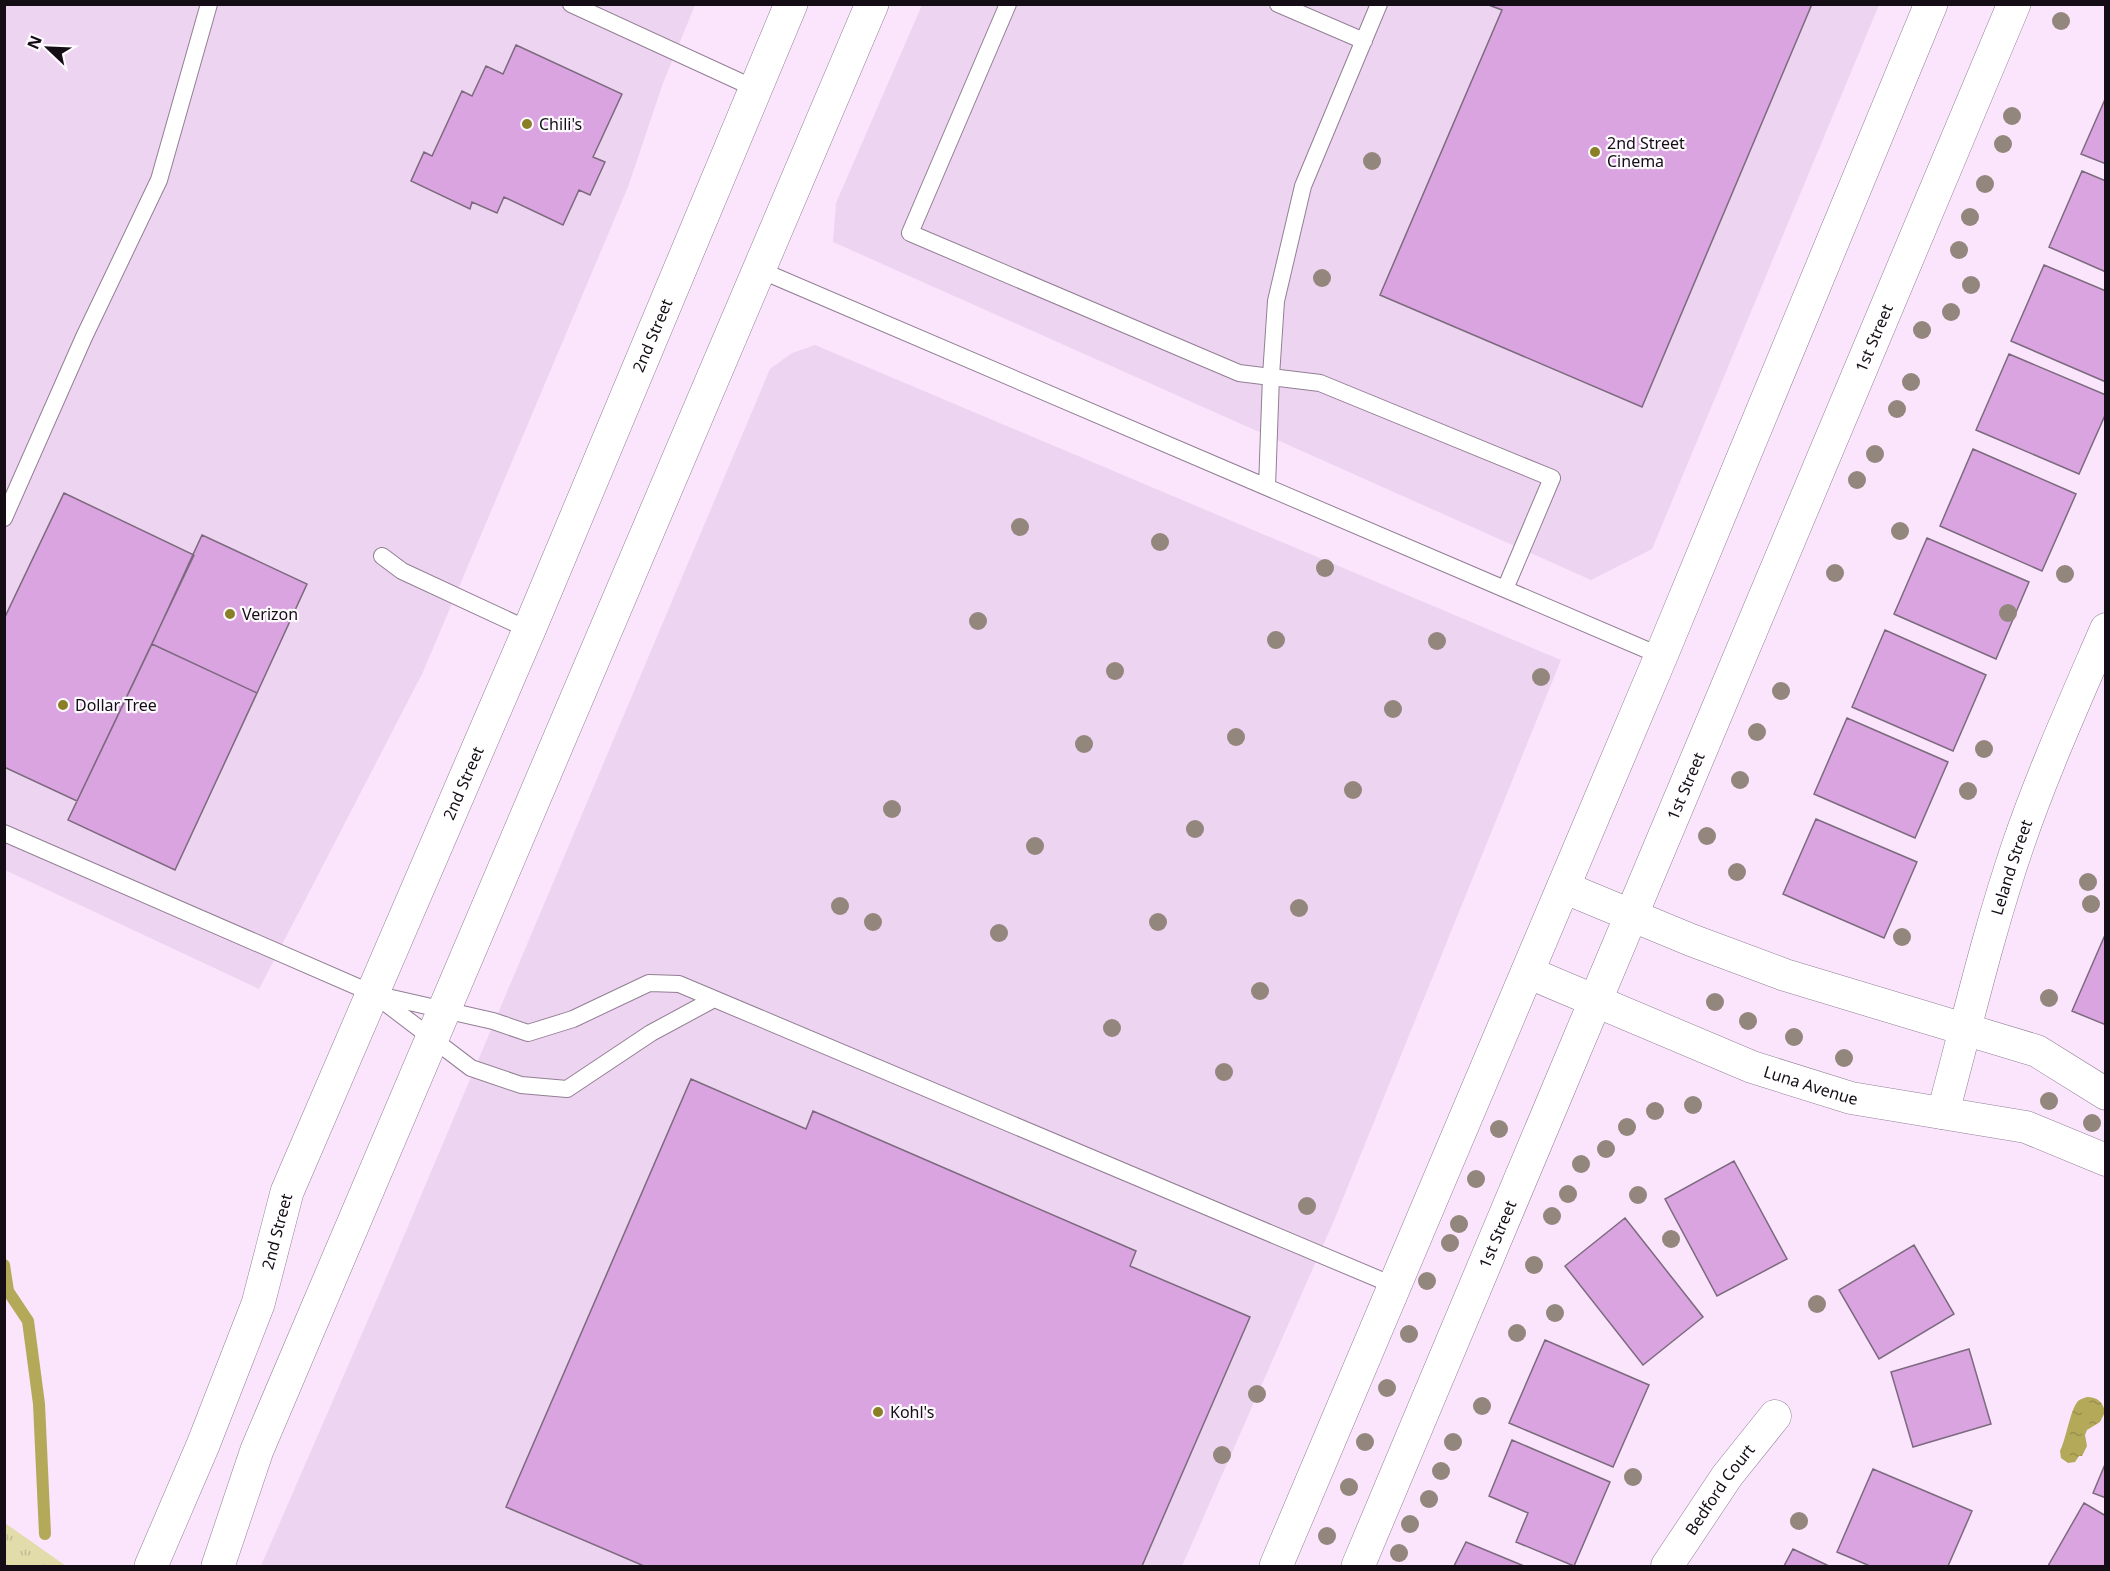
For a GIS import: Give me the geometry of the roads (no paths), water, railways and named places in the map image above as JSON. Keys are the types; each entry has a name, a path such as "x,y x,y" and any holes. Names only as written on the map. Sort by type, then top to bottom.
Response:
{"street":[{"name":"2nd Street","path":"151,1566 203,1445 258,1304 287,1192 529,630 791,4"},
{"path":"222,1552 257,1450 872,4"},
{"path":"1276,1566 1661,656 1931,4"},
{"name":"1st Street","path":"1358,1566 2014,4"},
{"name":"Leland Street","path":"1943,1113 1993,926 2018,846 2050,758 2106,629"},
{"path":"1563,887 1785,975 2037,1051 2106,1094"},
{"name":"Luna Avenue","path":"1527,972 1752,1067 1851,1098 2026,1127 2106,1160"},
{"name":"Bedford Court","path":"1667,1566 1727,1476 1775,1416"}],"lane":[{"path":"4,518 84,337 159,180 209,4"},
{"path":"571,4 756,89"},
{"path":"1008,4 910,233 1239,373 1320,383 1551,478 1505,589"},
{"path":"1278,4 1364,41"},
{"path":"1267,487 1276,301 1303,186 1379,4"},
{"path":"759,270 1661,656"},
{"path":"382,556 402,571 529,630"},
{"path":"4,832 374,994 437,1024 471,1068 520,1085 567,1089 651,1033 714,999"},
{"path":"374,994 437,1024 493,1021 528,1033 573,1018 649,983 679,984 1395,1286"}],"water":[{"path":"2087,1397 2099,1401 2105,1412 2100,1422 2087,1430 2085,1435 2087,1446 2082,1456 2079,1456 2075,1462 2068,1463 2061,1458 2060,1451 2075,1405 2079,1400"}],"waterway":[{"path":"4,1265 8,1291 28,1321 39,1404 45,1534"}],"place":[{"name":"Chili's","path":"527,124"},
{"name":"2nd Street Cinema","path":"1595,152"},
{"name":"Verizon","path":"230,614"},
{"name":"Dollar Tree","path":"63,705"},
{"name":"Kohl's","path":"878,1412"}]}
